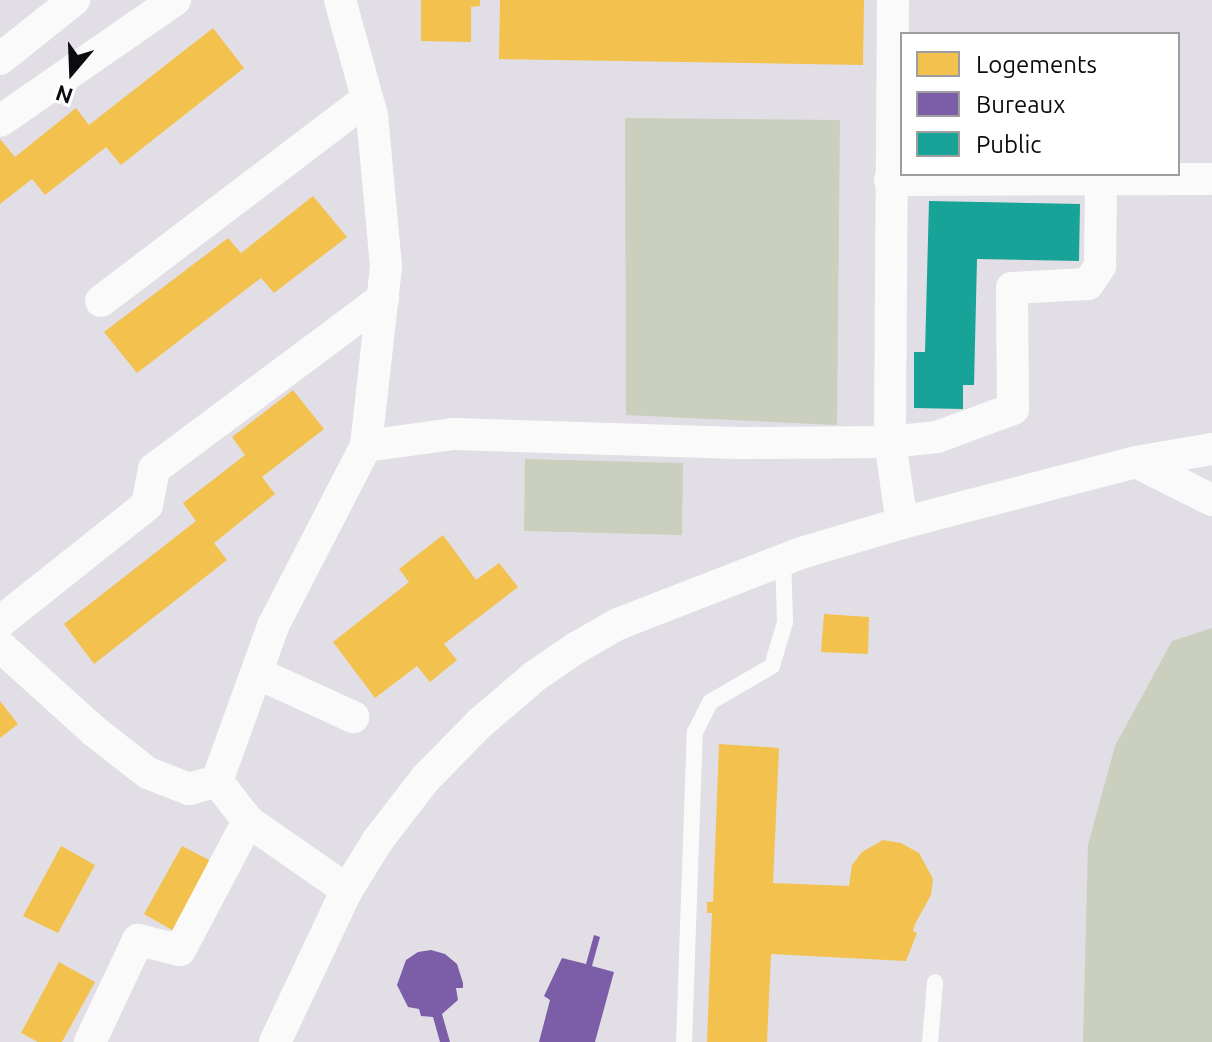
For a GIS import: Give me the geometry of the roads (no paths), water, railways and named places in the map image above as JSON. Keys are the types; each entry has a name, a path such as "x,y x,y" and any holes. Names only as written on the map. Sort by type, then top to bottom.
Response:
{"street":[{"path":"0,59 74,0"},
{"path":"0,121 175,0"},
{"path":"217,781 273,626 366,446 386,267 372,115 340,0"},
{"path":"893,0 890,442 902,523"},
{"path":"101,301 367,99"},
{"path":"890,180 1210,179"},
{"path":"366,446 454,434 746,443 890,442 937,437 1013,409 1012,288 1088,284 1100,266 1101,180"},
{"path":"0,622 147,505 154,469 383,298"},
{"path":"275,1042 347,890 378,840 426,778 480,723 535,676 618,624 783,559 902,523 1136,462 1197,451 1212,428"},
{"path":"1136,462 1212,500"},
{"path":"0,646 83,722 148,773 189,789 217,781"},
{"path":"257,673 353,717"},
{"path":"217,781 248,821 347,890"},
{"path":"90,1042 138,940 180,950 248,821"}],"lane":[{"path":"684,1042 695,732 710,702 772,666 785,622 783,559"},
{"path":"930,1042 935,982"}]}
